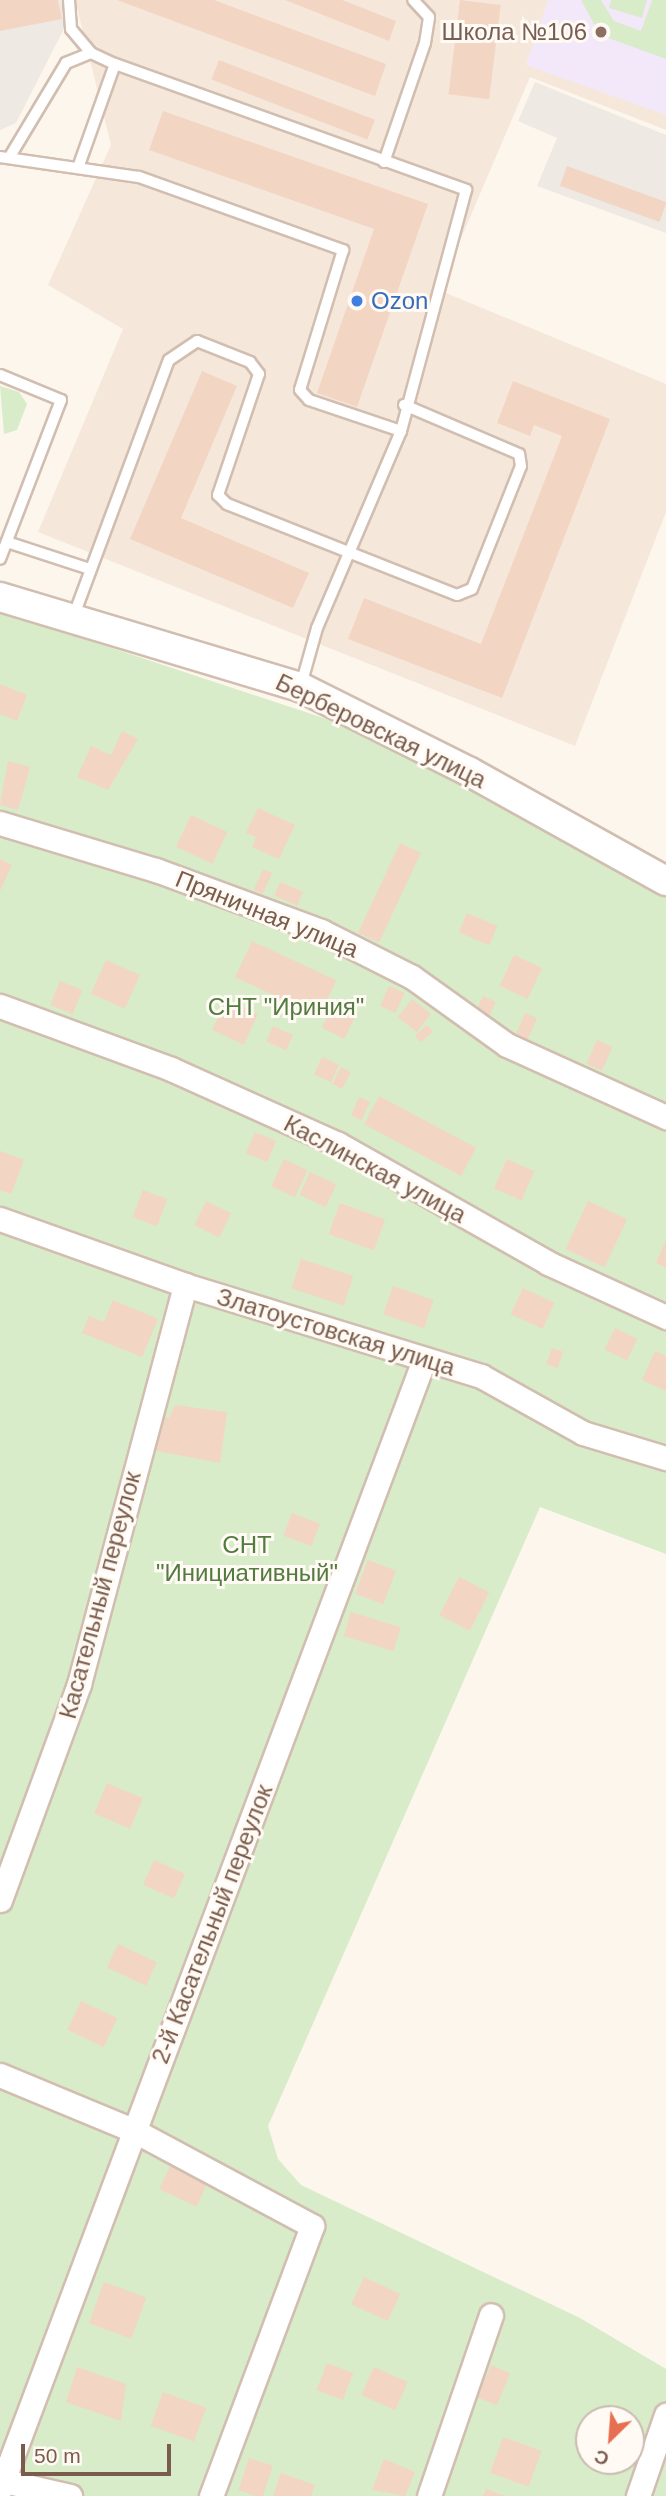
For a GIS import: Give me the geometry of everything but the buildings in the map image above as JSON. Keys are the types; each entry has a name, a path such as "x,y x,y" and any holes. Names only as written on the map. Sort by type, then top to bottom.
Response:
{"street":[{"name":"Берберовская улица","path":"0,597 74,615 300,687 470,772 666,881"},
{"name":"Пряничная улица","path":"0,823 320,930 412,977 507,1045 666,1117"},
{"name":"Каслинская улица","path":"0,1006 171,1069 338,1144 548,1263 666,1317"},
{"name":"Златоустовская улица","path":"0,1219 186,1286 481,1377 583,1433 666,1458"},
{"name":"Касательный переулок","path":"0,1900 79,1684 186,1286"},
{"name":"2-й Касательный переулок","path":"1,2483 424,1360"},
{"path":"0,2075 135,2131 312,2226 211,2496"},
{"path":"429,2496 491,2315"},
{"path":"638,2496 666,2415"},
{"path":"1,2483 70,2496"}],"lane":[{"path":"69,0 71,29 91,54 466,190 404,405 401,431 351,552 300,687"},
{"path":"384,162 425,43 429,17 413,0"},
{"path":"91,54 66,63 4,158 79,165 139,177 343,250 300,390 309,400 401,431"},
{"path":"79,165 116,64"},
{"path":"74,615 169,360 197,341 250,362 260,374 218,495 457,595 472,589 521,466 519,454 404,405"},
{"path":"0,375 61,400 0,559"},
{"path":"7,542 90,569"}],"shaded area":[{"path":"0,0 70,0 72,13 16,123 0,130"},
{"path":"75,0 666,0 666,130 530,77 439,290 666,384 666,512 575,746 38,532 123,329 48,285 111,145"},
{"name":"Школа №106","path":"548,0 666,0 666,115 526,65"},
{"path":"535,82 666,135 666,233 537,186 557,138 518,121"}],"green space":[{"path":"581,0 601,0 614,21 641,31 652,0 666,0 666,59 600,35"},
{"path":"611,0 647,0 642,18 609,8"},
{"path":"0,386 19,392 27,404 17,430 4,434"},
{"path":"0,611 408,746 528,822 666,889 666,1554 540,1507 268,2126 278,2159 301,2185 580,2318 666,2369 666,2496 0,2496"}],"place":[{"name":"Школа №106","path":"601,32"},
{"name":"Ozon","path":"357,301"}],"park label":[{"name":"СНТ \"Ириния\"","path":"286,1007"},
{"name":"СНТ \"Инициативный\"","path":"247,1559"}]}
